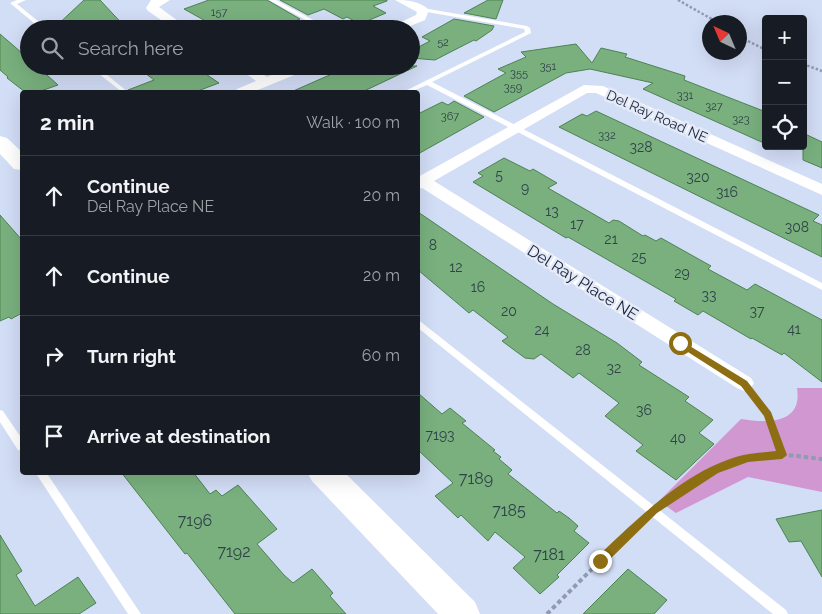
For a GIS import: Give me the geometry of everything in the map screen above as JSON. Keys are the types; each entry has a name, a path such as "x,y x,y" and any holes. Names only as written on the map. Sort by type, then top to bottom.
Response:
{"street":[{"path":"164,0 155,3 152,8 170,20"},
{"path":"401,0 423,10 421,17 414,20"},
{"path":"256,75 266,82"},
{"path":"247,90 283,75"},
{"name":"Del Ray Road NE","path":"420,183 584,89 598,89 822,190"},
{"path":"0,142 20,162"},
{"name":"Del Ray Place NE","path":"420,183 744,383"},
{"path":"326,475 462,614"}],"lane":[{"path":"23,0 12,3 34,20"},
{"path":"272,0 310,20"},
{"path":"411,90 528,32 527,28 423,10"},
{"path":"103,75 122,90"},
{"path":"428,82 822,287"},
{"path":"420,326 782,614"},
{"path":"0,414 20,444"},
{"path":"42,475 135,614"}],"path":[{"path":"678,0 706,15"},
{"path":"747,40 762,48"},
{"path":"807,65 822,71"},
{"path":"744,383 768,415 782,455"},
{"path":"547,614 653,510 714,470 748,458 782,455 822,459"}],"shaded area":[{"path":"797,388 822,388 822,492 748,477 676,513 659,501 741,419 771,421 789,415 794,409 797,400"}],"building":[{"path":"84,0 100,0 119,20 63,20"},
{"path":"209,0 267,0 300,19 204,20 184,9"},
{"path":"280,0 387,0 373,6 386,13 369,20 353,20 347,17 343,19 324,9 308,15"},
{"path":"488,0 503,0 496,19 464,13"},
{"path":"454,19 494,26 492,30 476,41 474,40 435,60 420,59 420,46 430,41 422,37"},
{"path":"0,34 20,51 20,75 47,75 58,85 44,90 22,90 0,70"},
{"path":"576,44 592,63 601,48 627,54 625,57 685,76 684,80 762,110 762,142 643,89 653,83 590,69 566,73 494,112 464,96 506,73 498,69 526,57 521,52"},
{"path":"148,75 207,75 219,83 200,90 128,90 154,80"},
{"path":"330,75 398,75 366,90 296,90"},
{"path":"454,101 484,117 420,153 420,113 442,102 448,105"},
{"path":"596,111 819,215 813,221 822,225 822,257 559,127 582,114 587,116"},
{"path":"807,135 822,142 822,168 803,160 803,150 807,150"},
{"path":"504,158 530,171 533,169 557,183 548,188 609,223 613,220 619,221 643,236 645,235 656,241 661,238 711,266 708,269 747,290 755,284 822,320 822,382 784,353 782,355 751,339 703,311 698,315 674,301 676,299 568,237 566,238 473,182 483,176 478,173"},
{"path":"420,213 553,304 617,343 642,362 639,365 689,397 685,401 713,420 699,433 714,444 676,480 636,451 643,445 605,416 619,403 579,373 573,378 541,354 534,359 525,358 502,341 508,337 473,310 469,313 420,272"},
{"path":"0,215 20,238 20,314 11,319 9,317 0,321"},
{"path":"420,395 442,414 450,408 466,421 462,423 495,450 493,451 501,457 499,459 512,470 508,474 557,513 559,511 569,518 578,526 574,531 589,543 557,575 559,577 540,594 513,568 525,557 495,532 488,541 461,515 458,518 435,496 453,483 420,452"},
{"path":"123,475 195,475 210,494 216,490 222,496 238,485 277,529 257,544 293,583 312,569 333,593 330,596 346,614 235,614 187,553 185,554"},
{"path":"822,510 822,577 801,541 789,542 776,519"},
{"path":"0,535 22,571 16,575 35,606 78,577 96,603 79,614 0,614"},
{"path":"628,569 667,600 654,614 583,614"}],"route":[{"path":"600,561 653,510 714,470 748,458 782,455 768,415 744,383 680,343"}]}
